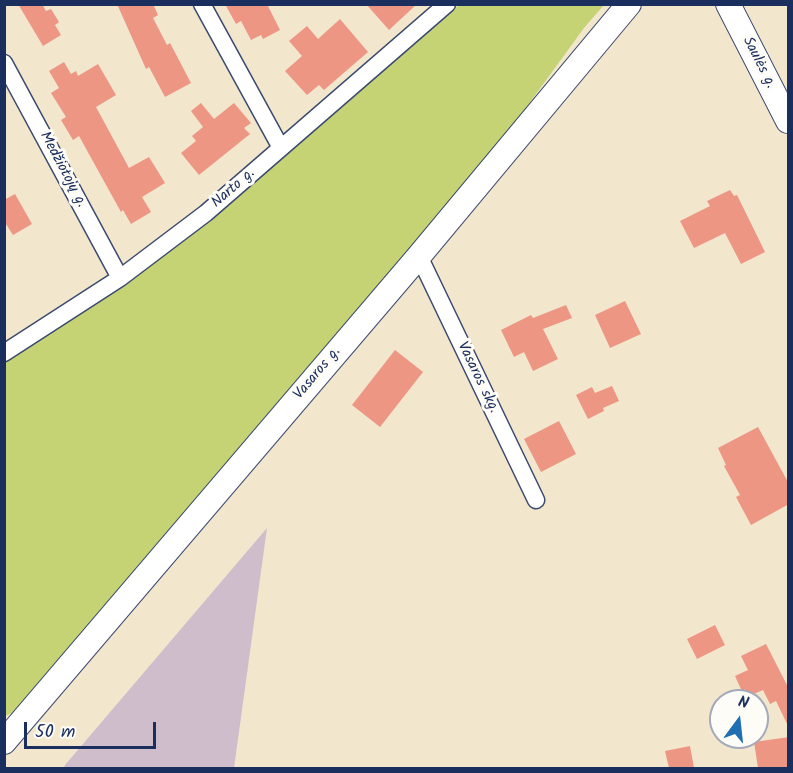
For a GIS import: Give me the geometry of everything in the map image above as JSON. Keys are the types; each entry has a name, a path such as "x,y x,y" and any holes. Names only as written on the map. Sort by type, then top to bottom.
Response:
{"street":[{"path":"202,4 281,148"},
{"name":"Narto g.","path":"4,353 120,278 206,213 447,4"},
{"name":"Vasaros g.","path":"5,741 419,256 629,4"},
{"name":"Saulės g.","path":"728,4 789,121"},
{"name":"Medžiotojų g.","path":"4,63 120,278"},
{"name":"Vasaros skg.","path":"419,256 536,500"}],"shaded area":[{"path":"267,528 234,768 64,768 65,765"}],"green space":[{"path":"459,5 604,5 584,28 507,134 17,711 5,716 4,361 117,284 210,215"}],"building":[{"path":"18,4 42,4 46,11 51,9 59,22 55,25 61,35 43,46"},
{"path":"117,4 153,4 158,15 153,18 167,45 170,43 191,83 165,97 149,67 146,69"},
{"path":"225,4 267,4 280,30 263,39 261,35 251,40 241,21 236,24"},
{"path":"366,4 417,4 389,30"},
{"path":"340,19 368,52 324,90 319,85 307,95 285,71 302,56 289,41 307,26 318,39"},
{"path":"64,62 71,74 76,71 78,76 98,64 116,95 96,107 129,168 149,157 165,183 142,197 151,212 131,224 123,210 121,212 79,136 73,140 61,120 66,117 51,93 59,88 49,71"},
{"path":"201,103 214,119 234,103 251,123 244,128 250,134 199,175 181,153 196,141 192,136 203,127 191,111"},
{"path":"730,190 734,196 737,195 765,252 741,264 725,233 694,248 680,221 710,206 707,201"},
{"path":"15,194 32,224 13,235 4,221 4,200"},
{"path":"625,301 641,334 610,348 595,315"},
{"path":"566,305 572,318 543,329 558,359 533,371 524,352 514,357 501,330 531,315 533,318"},
{"path":"395,350 423,372 380,427 352,405"},
{"path":"612,386 619,401 603,408 604,411 588,419 576,395 592,387 595,393"},
{"path":"559,421 576,454 541,472 524,439"},
{"path":"758,427 789,484 789,504 751,525 736,497 740,495 724,466 726,465 718,448"},
{"path":"715,625 725,645 697,659 687,639"},
{"path":"766,644 789,689 789,728 776,701 770,704 769,689 741,689 735,676 748,670 741,656"},
{"path":"789,737 789,768 758,768 755,749 769,749 769,740"},
{"path":"690,746 694,768 669,768 665,751"}]}
